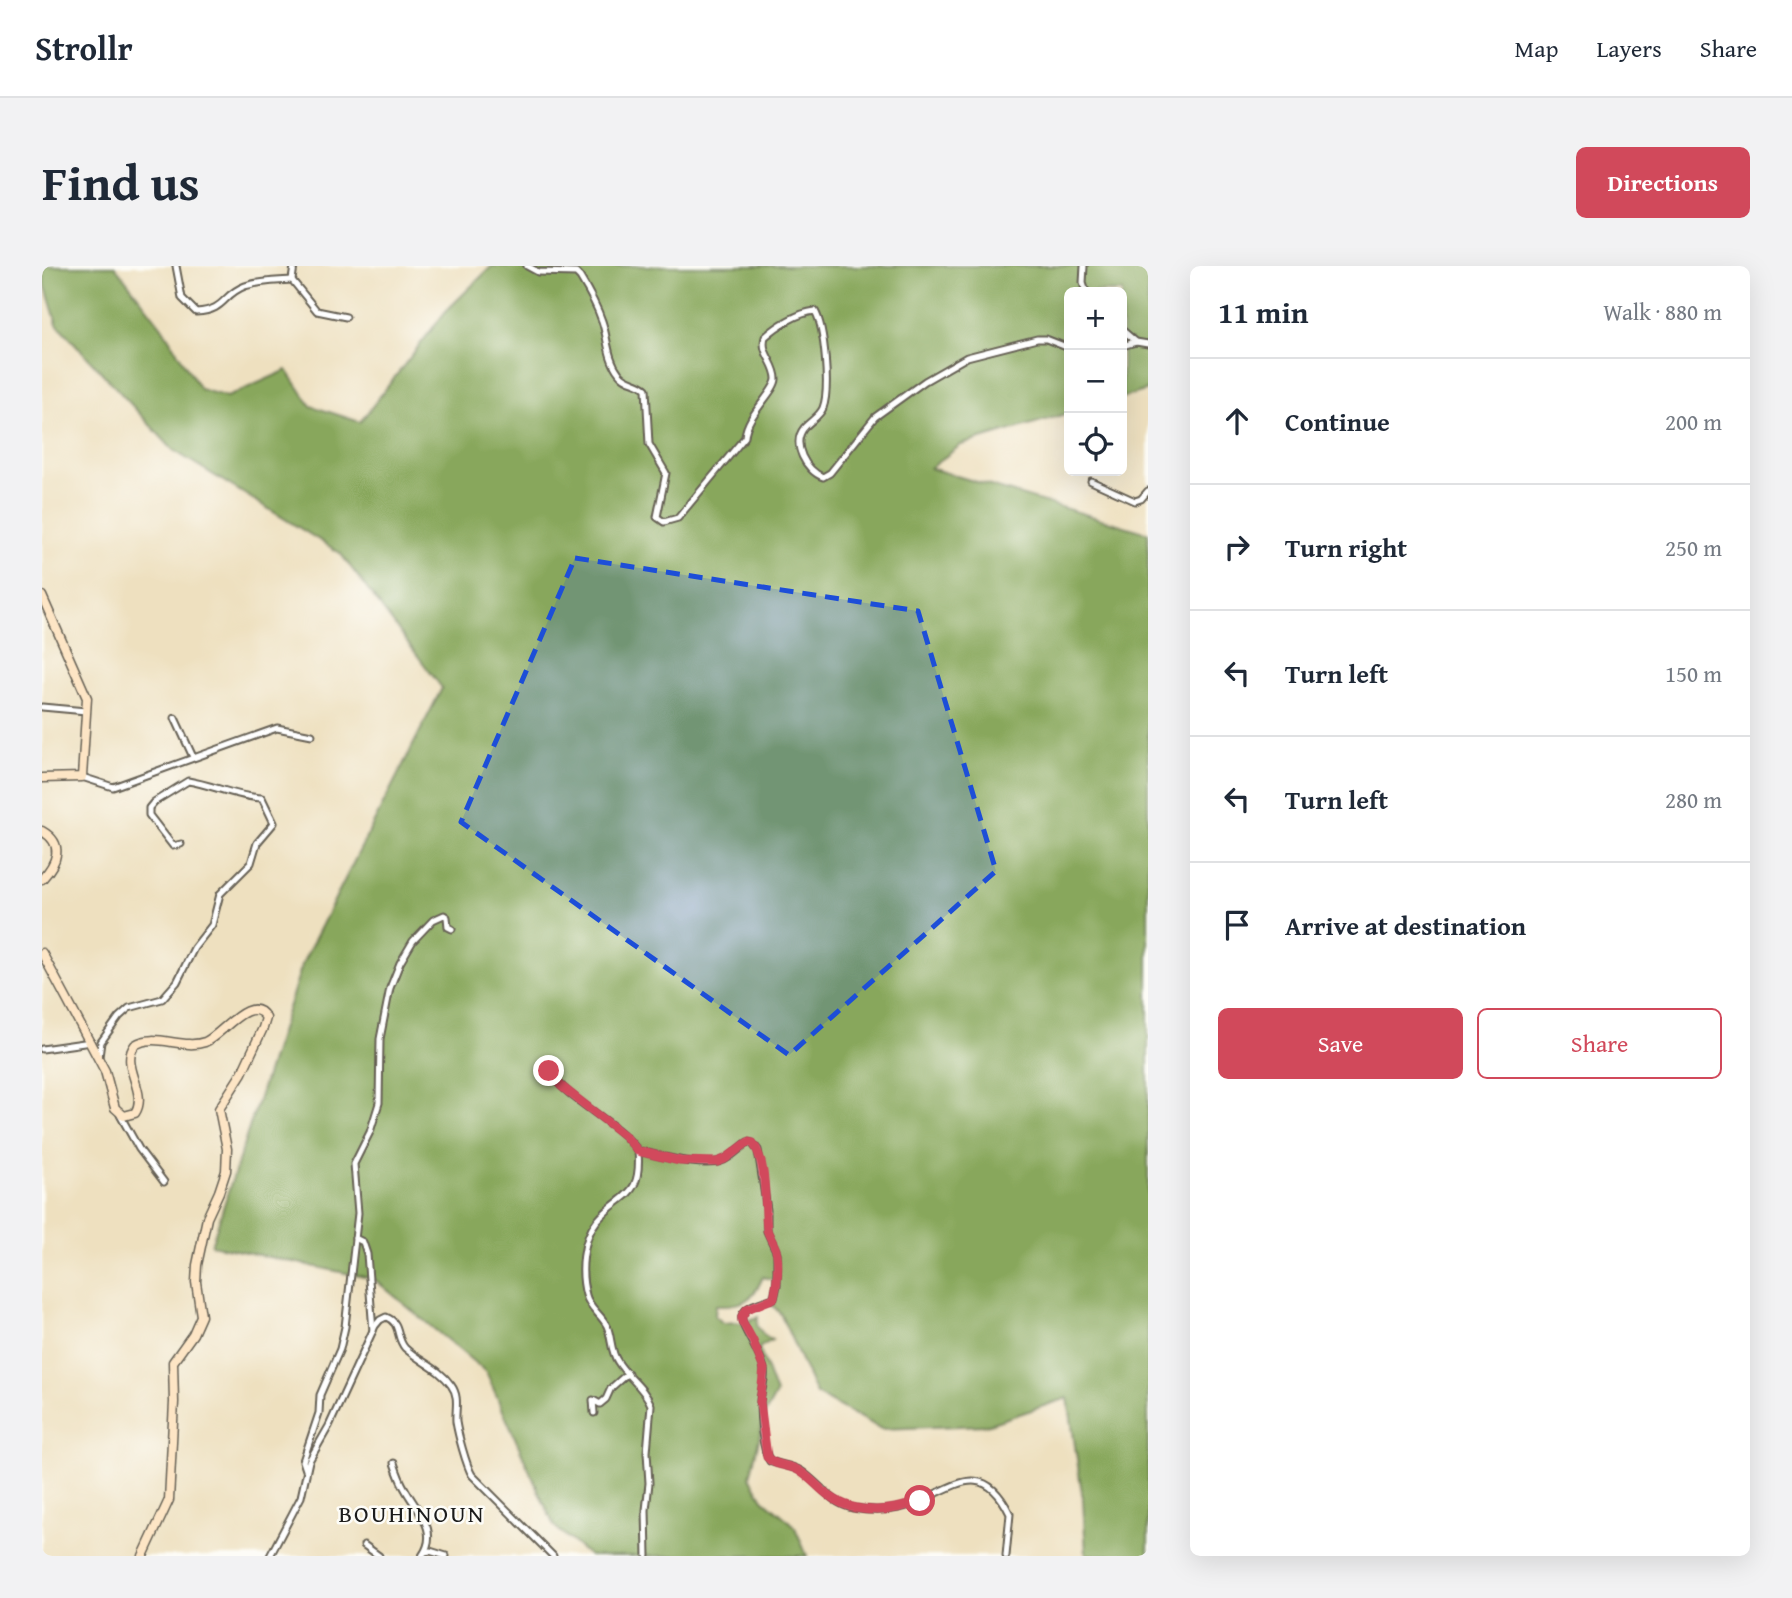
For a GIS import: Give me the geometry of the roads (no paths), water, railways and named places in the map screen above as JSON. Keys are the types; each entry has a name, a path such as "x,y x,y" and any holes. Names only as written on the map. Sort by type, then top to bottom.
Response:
{"main road":[{"path":"42,778 82,778 87,698 43,601"},
{"path":"42,831 56,844 57,853 51,870 42,879"},
{"path":"42,953 106,1071 118,1112 130,1116 138,1109 139,1097 130,1056 135,1045 147,1041 182,1044 203,1042 213,1038 249,1009 259,1009 266,1018 242,1073 219,1109 227,1149 226,1171 207,1219 197,1265 196,1282 201,1316 173,1362 172,1484 169,1500 143,1556"}],"street":[{"path":"176,266 182,298 196,312 212,311 231,293 246,285 292,280"},
{"path":"294,266 292,280 317,312 346,317"},
{"path":"527,266 538,272 576,274 580,277 602,322 608,351 616,370 628,381 646,389 649,444 666,472 657,517 664,522 684,512 745,437 745,430 755,410 775,383 775,375 765,352 765,337 782,324 810,311 815,311 819,319 824,342 825,389 822,410 804,428 799,442 806,464 823,477 830,473 875,417 954,363 979,352 1037,339 1046,339 1064,346"},
{"path":"1084,266 1084,287"},
{"path":"1127,334 1136,342"},
{"path":"1127,345 1136,342 1148,344"},
{"path":"1091,481 1135,501 1148,491"},
{"path":"42,707 86,711"},
{"path":"175,719 193,757"},
{"path":"82,778 113,787 277,728 312,735"},
{"path":"99,1057 101,1042 119,1017 129,1009 162,999 177,982 194,947 212,925 220,894 251,863 257,843 274,823 274,819 262,798 239,795 220,787 188,781 149,808 149,815 166,838 173,846 181,845"},
{"path":"306,1470 303,1461 319,1413 320,1395 340,1349 345,1327 347,1299 352,1282 352,1253 358,1202 354,1164 370,1132 379,1103 380,1039 393,979 413,941 433,920 445,915 448,927 452,929"},
{"path":"42,1049 92,1042"},
{"path":"549,1071 561,1086 625,1136 638,1151 671,1159 711,1163 725,1159 748,1142 758,1150 767,1209 767,1231 777,1254 776,1284 774,1298 747,1309 742,1321 764,1369 760,1402 765,1452 770,1461 802,1472 827,1495 854,1508 892,1510 920,1501 963,1481 980,1481 996,1494 1010,1514 1006,1556"},
{"path":"118,1112 139,1149 164,1182"},
{"path":"638,1151 638,1178 626,1196 595,1224 585,1252 585,1294 605,1322 615,1358 647,1397 651,1407 647,1452 647,1556"},
{"path":"355,1238 363,1242 367,1254 373,1331"},
{"path":"270,1556 302,1497 311,1457 330,1426 373,1331 383,1318 392,1319 404,1346 444,1377 456,1393 457,1426 469,1470 553,1556"},
{"path":"594,1413 593,1400 600,1404 604,1402 611,1388 628,1373"},
{"path":"394,1463 404,1487 428,1526 429,1537 424,1554"},
{"path":"364,1545 379,1556"},
{"path":"424,1554 430,1551 446,1556"}],"district":[{"name":"BOUHINOUN","path":"412,1514"}]}
